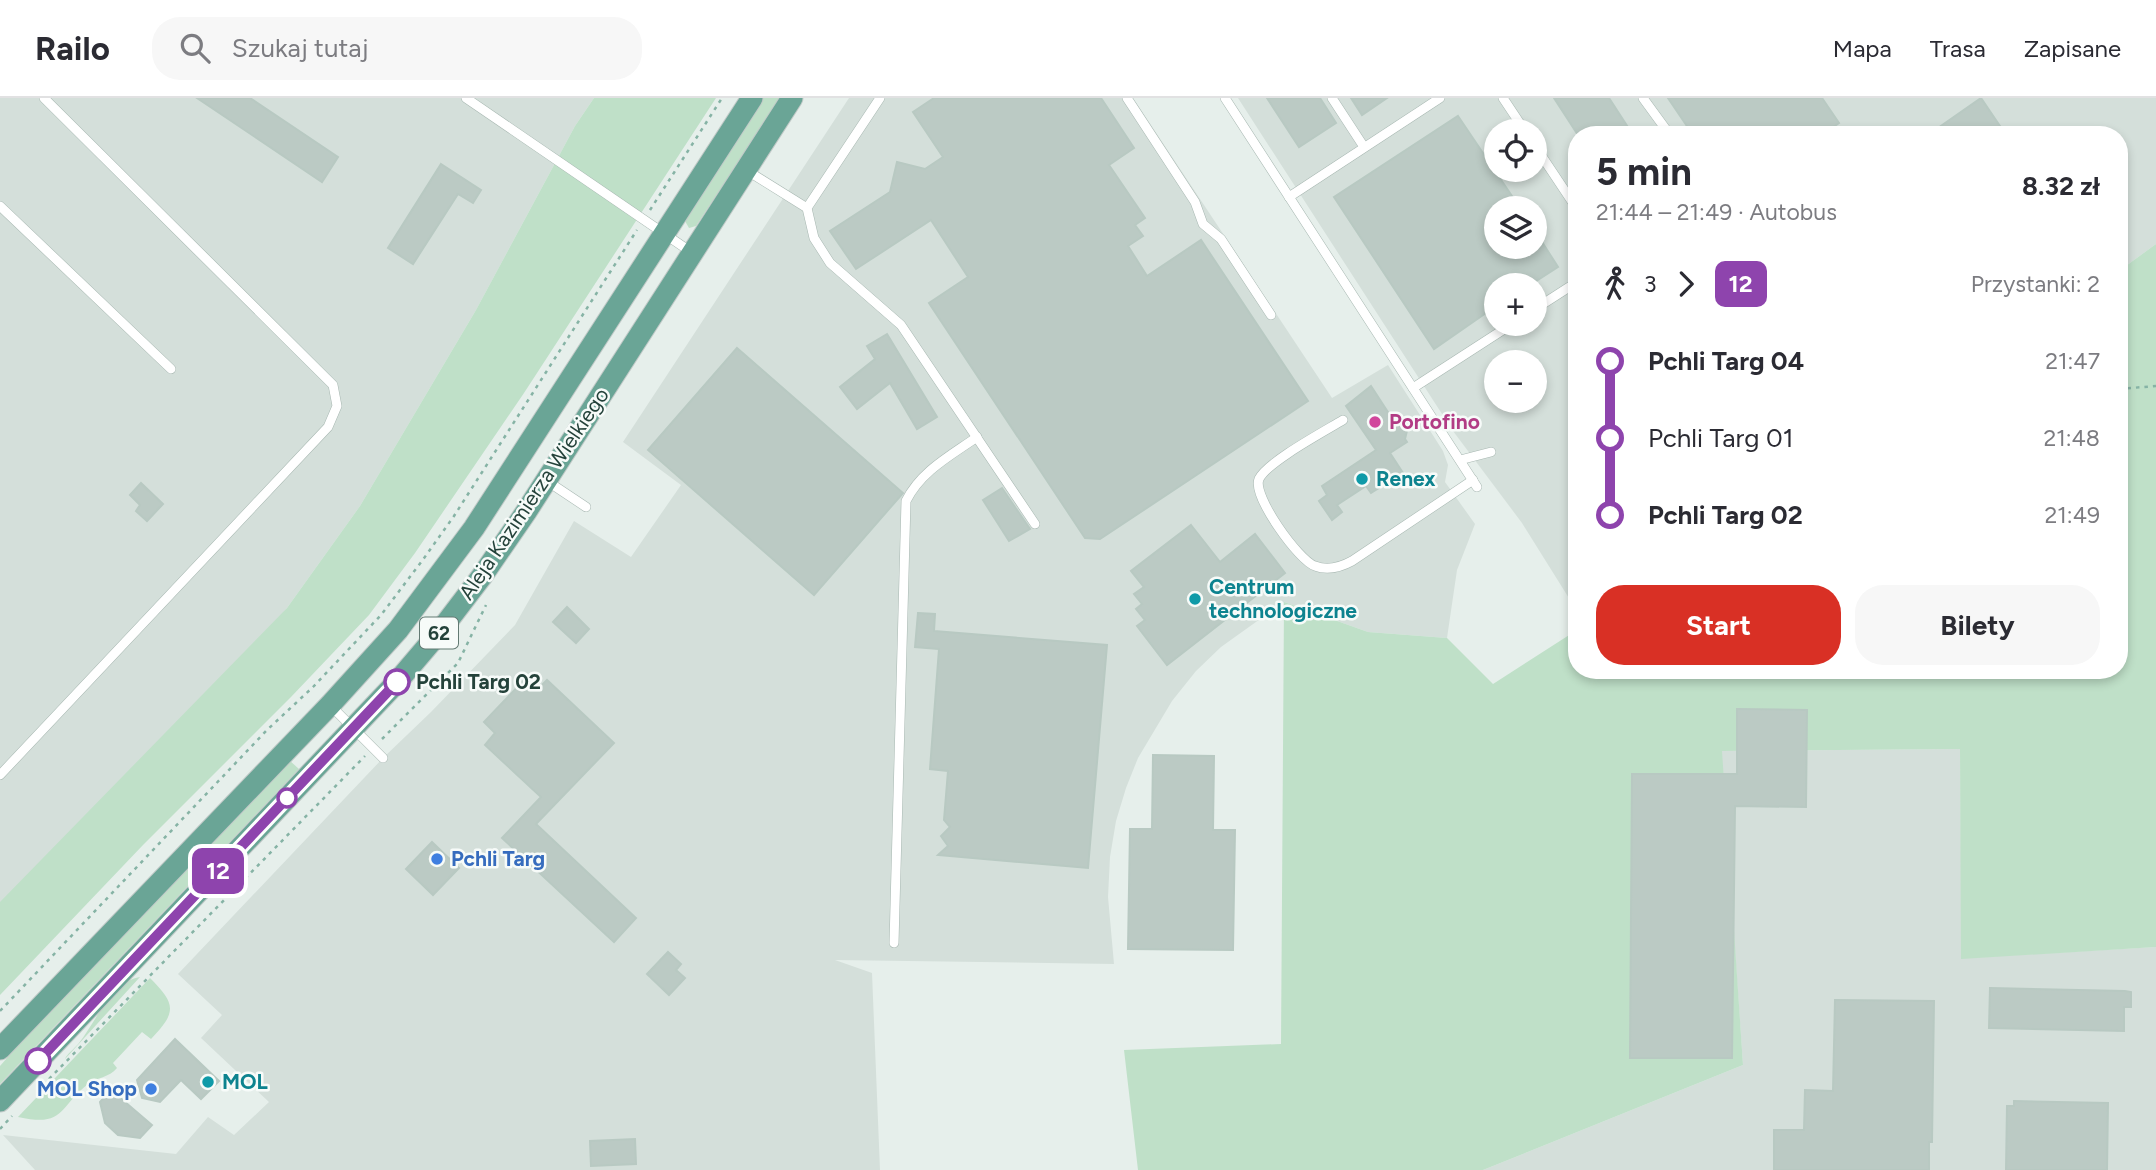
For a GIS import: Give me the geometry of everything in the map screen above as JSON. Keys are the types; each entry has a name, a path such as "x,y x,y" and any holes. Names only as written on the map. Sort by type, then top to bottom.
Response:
{"main road":[{"name":"Aleja Kazimierza Wielkiego","path":"0,1049 330,705 398,630 474,528 752,98"},
{"name":"Aleja Kazimierza Wielkiego","path":"7,1108 437,635 482,576 546,480 792,98"}],"lane":[{"path":"0,775 328,427 337,406 333,385 44,98"},
{"path":"466,98 693,253"},
{"path":"807,208 880,98"},
{"path":"1127,98 1195,202 1203,224 1221,239 1271,315"},
{"path":"1225,98 1475,484 1352,561 1339,567 1317,567 1303,560 1263,503 1258,490 1259,480 1270,466 1343,420"},
{"path":"1332,98 1364,147"},
{"path":"1289,197 1440,98"},
{"path":"1503,98 1517,119"},
{"path":"1643,98 1663,126"},
{"path":"1547,164 1568,196"},
{"path":"746,170 807,208 814,238 830,263 901,325 1035,524"},
{"path":"0,206 171,369"},
{"path":"1547,301 1568,288"},
{"path":"1413,388 1493,336"},
{"path":"894,943 906,501 915,484 929,471 977,437"},
{"path":"1460,460 1491,452"},
{"path":"546,480 586,507"},
{"path":"330,705 383,758"}],"path":[{"path":"0,1011 270,727 313,687 381,615 454,516 722,98"},
{"path":"2128,388 2156,386"},
{"path":"42,1086 351,769"},
{"path":"0,1129 7,1108"}],"shaded area":[{"path":"0,98 594,98 575,126 476,310 360,506 287,608 253,650 0,904"},
{"path":"849,98 1133,98 1332,398 1388,365 1443,451 1448,465 1445,482 1475,524 1457,570 1447,638 1368,632 1284,602 1221,647 1196,671 1172,701 1138,758 1116,821 1110,857 1108,897 1114,964 835,960 872,973 880,1170 35,1170 3,1135 176,1154 208,1117 234,1135 269,1102 201,1038 222,1015 178,974 383,758 515,625 574,521 631,557 681,485 623,442"},
{"path":"1238,98 2156,98 2156,244 2128,264 2128,126 1568,126 1568,597 1522,523 1453,431"},
{"path":"1960,749 1962,958 2156,947 2156,1170 1483,1170 1743,1065 1721,751"}],"green space":[{"path":"594,98 716,98 524,393 415,553 369,615 0,995 0,902 287,608 360,506 476,310 575,126"},
{"path":"762,98 780,98 696,226 689,228 685,221 689,211"},
{"path":"2156,244 2156,947 1961,959 1960,749 1722,751 1743,1065 1483,1170 1138,1170 1124,1050 1281,1044 1284,602 1368,632 1447,638 1493,684 1568,636 1568,679 2128,679 2128,264"},
{"path":"289,760 299,769 0,1084 0,1066 21,1042"},
{"path":"140,977 65,1059 113,994 130,980"},
{"path":"150,978 165,995 170,1008 165,1022 151,1039 142,1032 113,1063 117,1068 114,1071 88,1084 53,1118 44,1120 18,1117"}],"building":[{"path":"197,98 250,98 338,157 322,182"},
{"path":"934,98 1101,98 1134,148 1109,165 1145,218 1135,225 1143,236 1128,246 1147,276 1201,240 1308,401 1100,539 1085,538 929,303 968,277 931,220 856,269 830,231 890,192 897,162 925,169 943,157 913,112"},
{"path":"1267,98 1320,98 1336,123 1299,147"},
{"path":"1351,98 1387,98 1362,115"},
{"path":"1554,98 1609,98 1627,126 1572,126"},
{"path":"1668,98 1822,98 1839,123 1835,126 1687,126"},
{"path":"1981,98 2000,126 1941,126"},
{"path":"1458,116 1484,155 1484,182 1502,182 1512,196 1484,196 1484,259 1547,259 1547,250 1558,267 1547,274 1484,273 1484,314 1434,349 1334,197"},
{"path":"441,164 481,190 473,203 458,194 413,264 388,248"},
{"path":"887,334 937,417 917,429 890,383 857,409 840,387 875,359 867,346"},
{"path":"737,348 903,493 814,595 648,450"},
{"path":"1371,386 1397,426 1410,418 1405,439 1407,442 1390,453 1403,473 1371,493 1366,486 1337,505 1342,512 1332,520 1319,501 1327,495 1322,486 1376,450 1346,406"},
{"path":"141,483 163,504 147,521 136,511 140,505 130,495"},
{"path":"1002,488 1030,529 1009,541 983,500"},
{"name":"Centrum technologiczne","path":"1191,525 1220,562 1255,534 1285,573 1167,665 1137,626 1145,620 1136,609 1142,604 1134,594 1144,587 1131,571"},
{"path":"567,607 589,629 576,643 553,622"},
{"path":"918,613 935,614 934,631 1107,645 1088,868 938,855 948,846 941,836 950,827 944,820 948,771 930,769 939,649 915,647"},
{"path":"525,679 537,690 547,680 614,743 536,824 636,918 614,942 502,838 541,797 485,745 495,733 484,722"},
{"path":"1737,709 1807,710 1806,807 1735,806 1732,1058 1630,1058 1632,774 1737,774"},
{"path":"1153,755 1214,756 1213,830 1235,830 1233,950 1128,949 1130,829 1152,829"},
{"path":"432,842 459,868 433,895 406,869"},
{"path":"668,952 681,964 676,970 685,978 669,995 647,974"},
{"path":"1990,988 2125,991 2131,992 2131,1007 2124,1007 2124,1031 1989,1028"},
{"path":"1835,1000 1934,1001 1932,1142 1929,1142 1929,1170 1774,1170 1774,1130 1804,1130 1805,1090 1833,1091"},
{"path":"175,1039 219,1081 201,1099 181,1080 160,1102 142,1098 137,1080"},
{"path":"111,1090 152,1125 140,1138 118,1135 105,1123 100,1102"},
{"path":"2014,1101 2108,1103 2107,1170 2006,1170 2007,1106 2014,1106"},
{"path":"635,1139 636,1164 591,1166 590,1141"}],"bus line":[{"name":"12","path":"38,1061 397,682"}],"place":[{"name":"Portofino","path":"1375,422"},
{"name":"Renex","path":"1362,479"},
{"name":"Centrum technologiczne","path":"1195,599"},
{"name":"Pchli Targ 02","path":"397,682"},
{"name":"Pchli Targ","path":"437,859"},
{"name":"MOL","path":"208,1082"},
{"name":"MOL Shop","path":"151,1089"}]}
